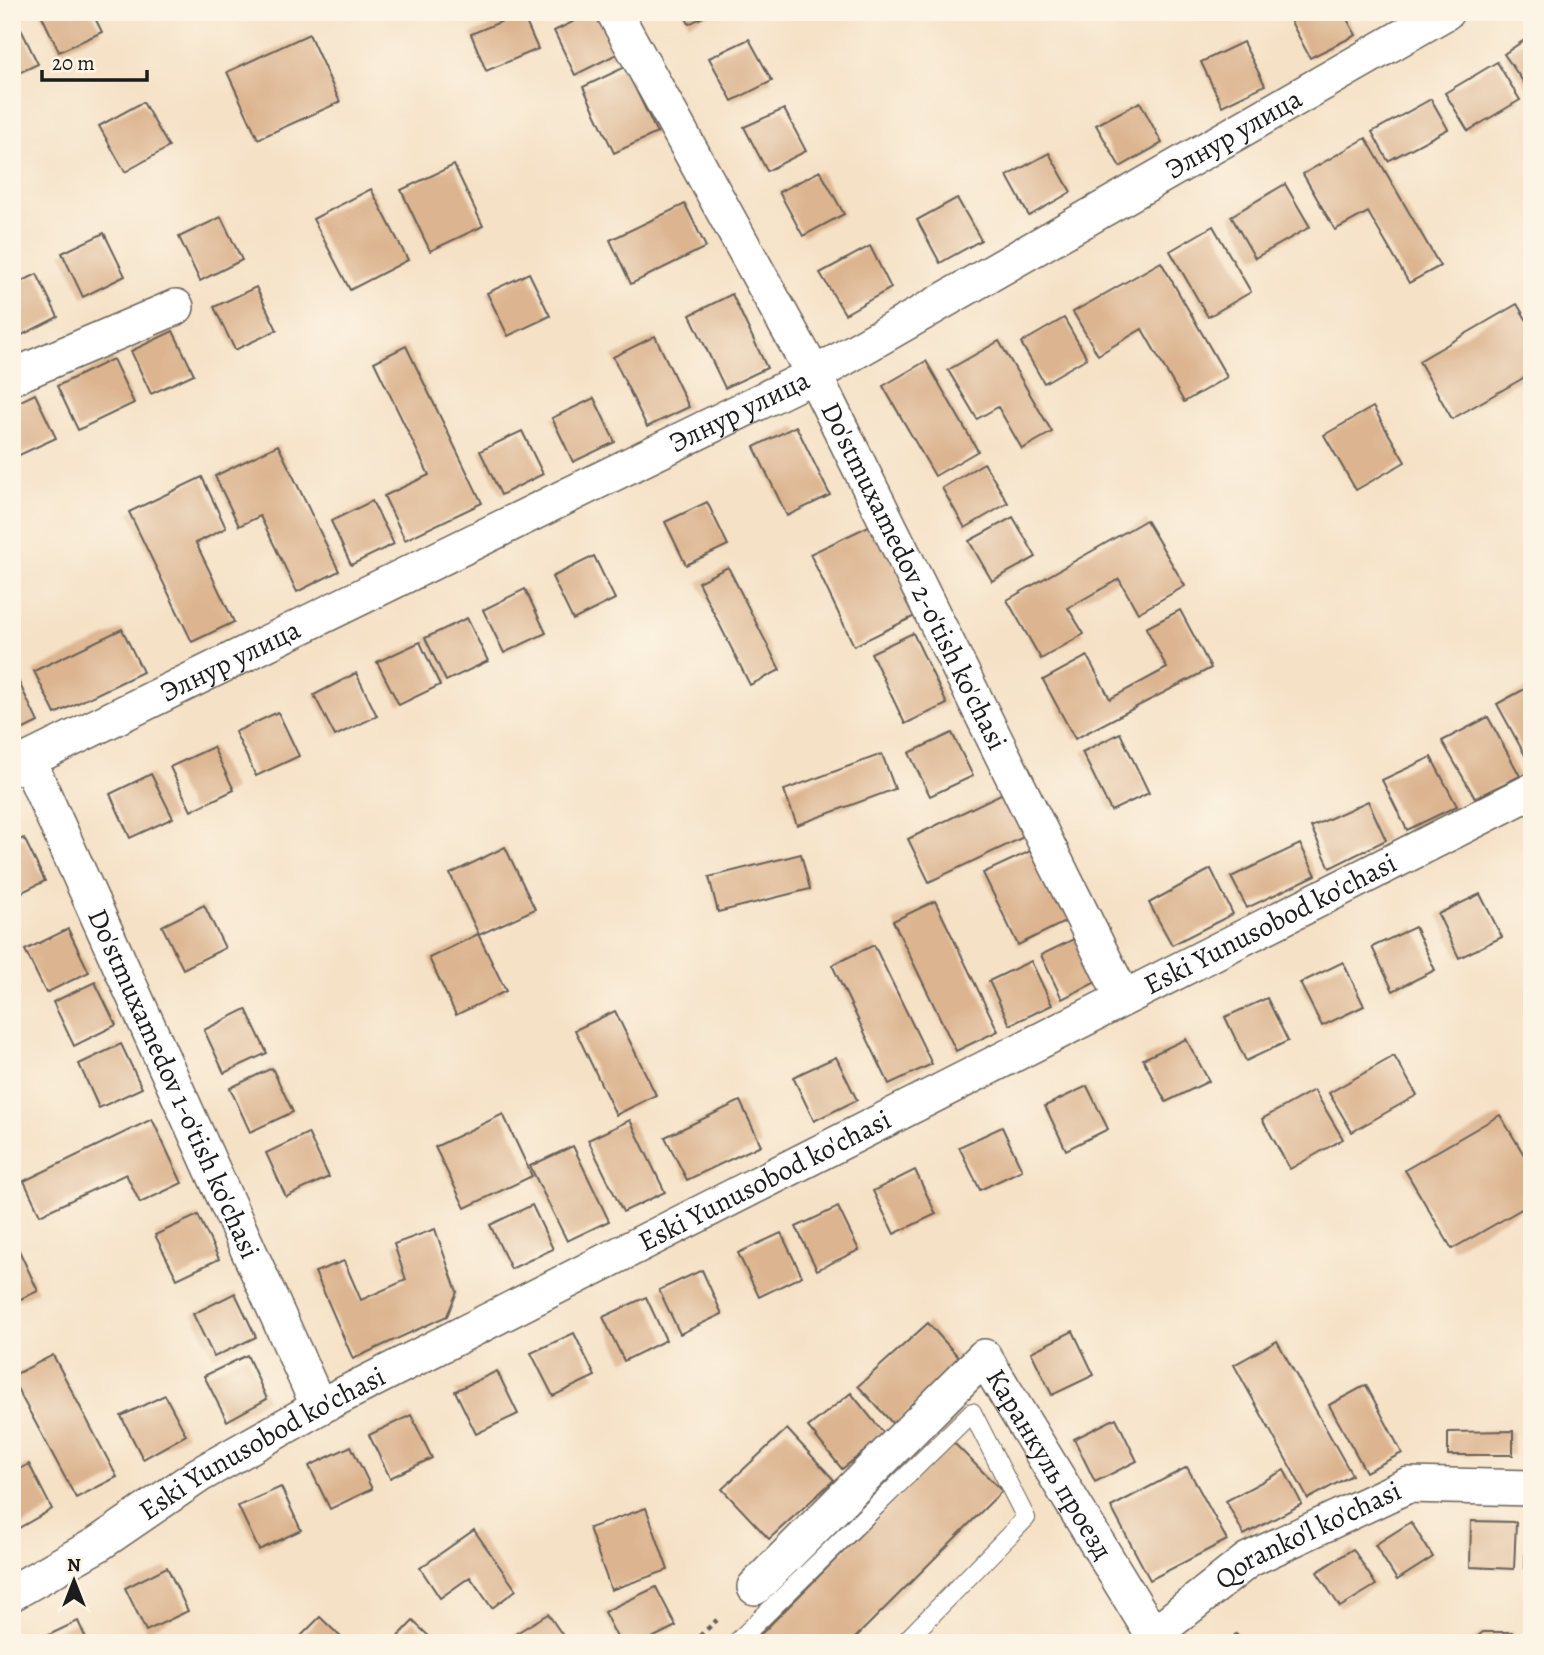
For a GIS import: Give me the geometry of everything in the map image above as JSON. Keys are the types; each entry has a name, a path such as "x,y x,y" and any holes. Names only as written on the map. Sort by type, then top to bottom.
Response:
{"street":[{"name":"Do'stmuxamedov 2-o'tish ko'chasi","path":"614,12 814,375 1123,998"},
{"name":"Элнур улица","path":"20,764 814,375 1446,12"},
{"path":"12,377 176,307"},
{"name":"Do'stmuxamedov 1-o'tish ko'chasi","path":"20,764 319,1407"},
{"name":"Eski Yunusobod ko'chasi","path":"12,1593 98,1544 199,1475 319,1407 1532,791"},
{"name":"Каранкуль проезд","path":"755,1587 984,1357 1152,1639"},
{"name":"Qoranko'l ko'chasi","path":"1152,1639 1248,1560 1408,1485 1532,1488"}],"lane":[{"path":"736,1643 972,1412 1026,1518 904,1643"}],"building":[{"path":"40,12 92,12 102,32 59,52"},
{"path":"597,12 617,54 575,75 554,31"},
{"path":"683,12 713,12 689,24"},
{"path":"1294,12 1343,12 1356,35 1310,58 1288,16"},
{"path":"522,13 538,49 486,71 471,34"},
{"path":"17,21 38,64 12,76 12,23"},
{"path":"309,34 340,102 258,139 227,72"},
{"path":"1532,35 1532,89 1529,90 1504,54"},
{"path":"749,39 772,81 732,101 709,58"},
{"path":"1243,42 1265,85 1222,106 1201,62"},
{"path":"1497,62 1520,100 1468,131 1445,93"},
{"path":"625,67 657,133 614,153 583,87"},
{"path":"1431,99 1448,129 1388,161 1372,132"},
{"path":"143,102 169,147 125,172 99,126"},
{"path":"1140,102 1162,143 1120,167 1096,125"},
{"path":"784,109 806,151 767,171 744,127"},
{"path":"1366,138 1440,266 1409,283 1368,212 1335,230 1303,174"},
{"path":"1049,153 1071,192 1029,216 1007,176"},
{"path":"454,165 483,226 430,251 401,190"},
{"path":"820,171 844,214 803,236 779,192"},
{"path":"1285,184 1310,227 1255,258 1231,216"},
{"path":"371,189 408,260 350,290 313,219"},
{"path":"957,198 981,240 940,263 917,220"},
{"path":"685,204 706,247 631,284 610,240"},
{"path":"221,217 242,260 200,281 179,237"},
{"path":"1213,226 1251,292 1208,317 1170,251"},
{"path":"104,233 125,276 83,297 62,253"},
{"path":"870,246 891,288 845,314 820,273"},
{"path":"1161,262 1227,377 1184,402 1142,329 1098,355 1073,312"},
{"path":"529,273 550,316 508,336 487,293"},
{"path":"37,274 58,317 16,338 12,331 12,286"},
{"path":"256,287 277,330 235,350 214,307"},
{"path":"732,294 767,368 725,388 690,315"},
{"path":"1517,304 1532,329 1532,373 1452,419 1419,361"},
{"path":"1064,318 1087,358 1044,383 1021,343"},
{"path":"173,331 194,374 151,394 131,351"},
{"path":"655,336 689,407 647,427 613,357"},
{"path":"999,341 1052,432 1022,449 998,407 977,419 948,370"},
{"path":"406,346 482,503 405,540 384,496 429,475 374,362"},
{"path":"113,359 134,403 78,430 57,386"},
{"path":"926,361 978,451 935,476 883,386"},
{"path":"35,394 56,438 13,458 12,405"},
{"path":"594,398 615,442 573,462 552,418"},
{"path":"1373,407 1405,462 1356,490 1324,435"},
{"path":"796,426 830,495 787,516 754,447"},
{"path":"522,431 543,474 501,495 480,451"},
{"path":"278,445 339,571 297,592 260,516 239,526 215,476"},
{"path":"984,463 1008,503 965,528 942,488"},
{"path":"202,477 226,528 196,543 234,622 192,642 129,512"},
{"path":"372,501 394,544 351,565 331,521"},
{"path":"707,502 728,545 686,565 665,522"},
{"path":"1013,517 1036,557 992,581 969,541"},
{"path":"1146,520 1185,586 1138,613 1119,579 1068,608 1084,634 1041,659 1007,600"},
{"path":"875,523 919,614 854,646 810,554"},
{"path":"594,556 615,599 573,620 552,577"},
{"path":"728,567 780,670 750,685 698,582"},
{"path":"525,589 546,633 504,653 483,610"},
{"path":"1180,610 1211,668 1075,739 1043,680 1087,656 1110,699 1167,668 1146,628"},
{"path":"467,618 488,661 446,681 425,638"},
{"path":"122,629 143,672 55,714 34,671"},
{"path":"913,633 947,704 905,724 871,653"},
{"path":"420,642 440,685 399,705 377,662"},
{"path":"12,668 38,722 12,735"},
{"path":"356,673 377,716 335,736 314,695"},
{"path":"1532,685 1532,768 1497,704"},
{"path":"278,712 299,756 256,776 235,732"},
{"path":"1488,717 1520,776 1475,798 1442,741"},
{"path":"952,733 973,776 930,796 909,753"},
{"path":"1120,733 1149,793 1111,811 1082,752"},
{"path":"213,747 234,790 191,811 170,767"},
{"path":"882,754 895,789 797,825 784,790"},
{"path":"1431,757 1457,806 1407,830 1382,780"},
{"path":"151,774 173,818 130,838 110,794"},
{"path":"1009,790 1030,834 929,882 908,839"},
{"path":"1368,801 1386,840 1330,868 1311,827"},
{"path":"24,838 45,881 12,897 12,843"},
{"path":"1300,844 1316,875 1247,908 1231,877"},
{"path":"505,847 535,909 479,935 450,874"},
{"path":"1037,848 1071,919 1018,945 983,873"},
{"path":"801,854 810,889 718,912 709,877"},
{"path":"1211,869 1233,914 1172,945 1149,903"},
{"path":"1480,894 1502,937 1459,958 1438,914"},
{"path":"935,901 998,1031 956,1051 893,921"},
{"path":"204,905 225,948 183,969 162,926"},
{"path":"1415,927 1435,970 1393,991 1372,947"},
{"path":"68,929 89,972 46,993 25,950"},
{"path":"478,934 506,991 456,1015 429,958"},
{"path":"1082,935 1104,978 1062,999 1041,955"},
{"path":"874,945 932,1064 889,1084 832,965"},
{"path":"1031,961 1052,1005 1010,1025 989,981"},
{"path":"1343,962 1364,1006 1322,1026 1300,983"},
{"path":"95,982 116,1025 74,1046 53,1002"},
{"path":"1267,998 1288,1041 1246,1061 1225,1017"},
{"path":"246,1009 267,1053 224,1073 204,1030"},
{"path":"615,1011 656,1095 616,1115 575,1030"},
{"path":"1186,1039 1209,1081 1166,1102 1143,1059"},
{"path":"121,1044 142,1088 99,1108 79,1064"},
{"path":"1394,1056 1417,1095 1352,1132 1329,1093"},
{"path":"836,1057 857,1100 814,1121 793,1077"},
{"path":"272,1068 293,1112 250,1132 230,1088"},
{"path":"1087,1086 1108,1129 1066,1150 1045,1106"},
{"path":"1314,1090 1343,1139 1290,1169 1262,1119"},
{"path":"740,1101 761,1145 687,1180 665,1137"},
{"path":"503,1114 532,1176 465,1208 435,1147"},
{"path":"1500,1115 1532,1168 1532,1203 1452,1249 1405,1170"},
{"path":"152,1119 182,1183 140,1203 126,1174 40,1215 24,1181"},
{"path":"630,1120 665,1192 623,1212 588,1140"},
{"path":"1002,1127 1022,1170 980,1190 959,1147"},
{"path":"308,1133 329,1177 286,1197 266,1153"},
{"path":"573,1146 609,1221 567,1241 530,1166"},
{"path":"915,1170 936,1214 894,1234 873,1191"},
{"path":"532,1205 553,1249 511,1269 490,1225"},
{"path":"838,1207 859,1250 817,1270 796,1227"},
{"path":"198,1215 219,1259 177,1279 155,1235"},
{"path":"435,1229 457,1292 447,1316 353,1359 315,1272 344,1261 361,1300 406,1280 394,1244"},
{"path":"781,1233 802,1276 759,1297 738,1253"},
{"path":"16,1244 38,1291 12,1303 12,1245"},
{"path":"702,1270 722,1314 680,1334 659,1290"},
{"path":"235,1293 256,1337 214,1357 193,1314"},
{"path":"646,1297 666,1340 624,1361 603,1317"},
{"path":"928,1323 963,1362 894,1425 858,1386"},
{"path":"1073,1331 1094,1375 1052,1395 1031,1352"},
{"path":"574,1333 595,1376 553,1396 531,1353"},
{"path":"1277,1341 1352,1475 1308,1499 1234,1365"},
{"path":"53,1355 117,1477 76,1498 12,1379 12,1376"},
{"path":"247,1355 267,1399 227,1421 204,1376"},
{"path":"497,1371 518,1414 476,1434 455,1391"},
{"path":"1366,1385 1402,1453 1366,1472 1329,1405"},
{"path":"851,1393 885,1435 842,1469 808,1427"},
{"path":"165,1395 186,1435 143,1459 121,1416"},
{"path":"411,1415 432,1458 390,1478 369,1435"},
{"path":"1116,1418 1137,1461 1095,1482 1074,1439"},
{"path":"787,1429 834,1480 769,1539 722,1489"},
{"path":"1513,1431 1513,1455 1448,1455 1448,1432"},
{"path":"953,1442 1002,1491 850,1643 752,1643"},
{"path":"351,1446 372,1489 330,1509 309,1466"},
{"path":"29,1464 52,1509 12,1532 12,1473"},
{"path":"1187,1467 1227,1540 1150,1580 1111,1507"},
{"path":"1284,1470 1302,1504 1244,1535 1226,1501"},
{"path":"281,1487 301,1530 259,1550 238,1506"},
{"path":"646,1508 668,1570 611,1590 589,1528"},
{"path":"1526,1519 1532,1519 1532,1569 1525,1569"},
{"path":"1471,1521 1516,1522 1514,1569 1470,1567"},
{"path":"1411,1522 1433,1557 1397,1580 1375,1545"},
{"path":"474,1530 516,1590 492,1608 470,1577 440,1598 420,1568"},
{"path":"1353,1549 1376,1585 1340,1607 1317,1572"},
{"path":"167,1567 188,1611 146,1631 125,1588"},
{"path":"656,1587 676,1626 642,1643 620,1643 604,1612"},
{"path":"548,1614 568,1643 522,1643 515,1634"},
{"path":"320,1617 347,1643 299,1643 297,1640"},
{"path":"78,1621 88,1643 32,1643"},
{"path":"413,1621 436,1643 392,1643"},
{"path":"1483,1632 1512,1632 1519,1643 1469,1643"},
{"path":"1236,1634 1245,1643 1226,1643"}]}
